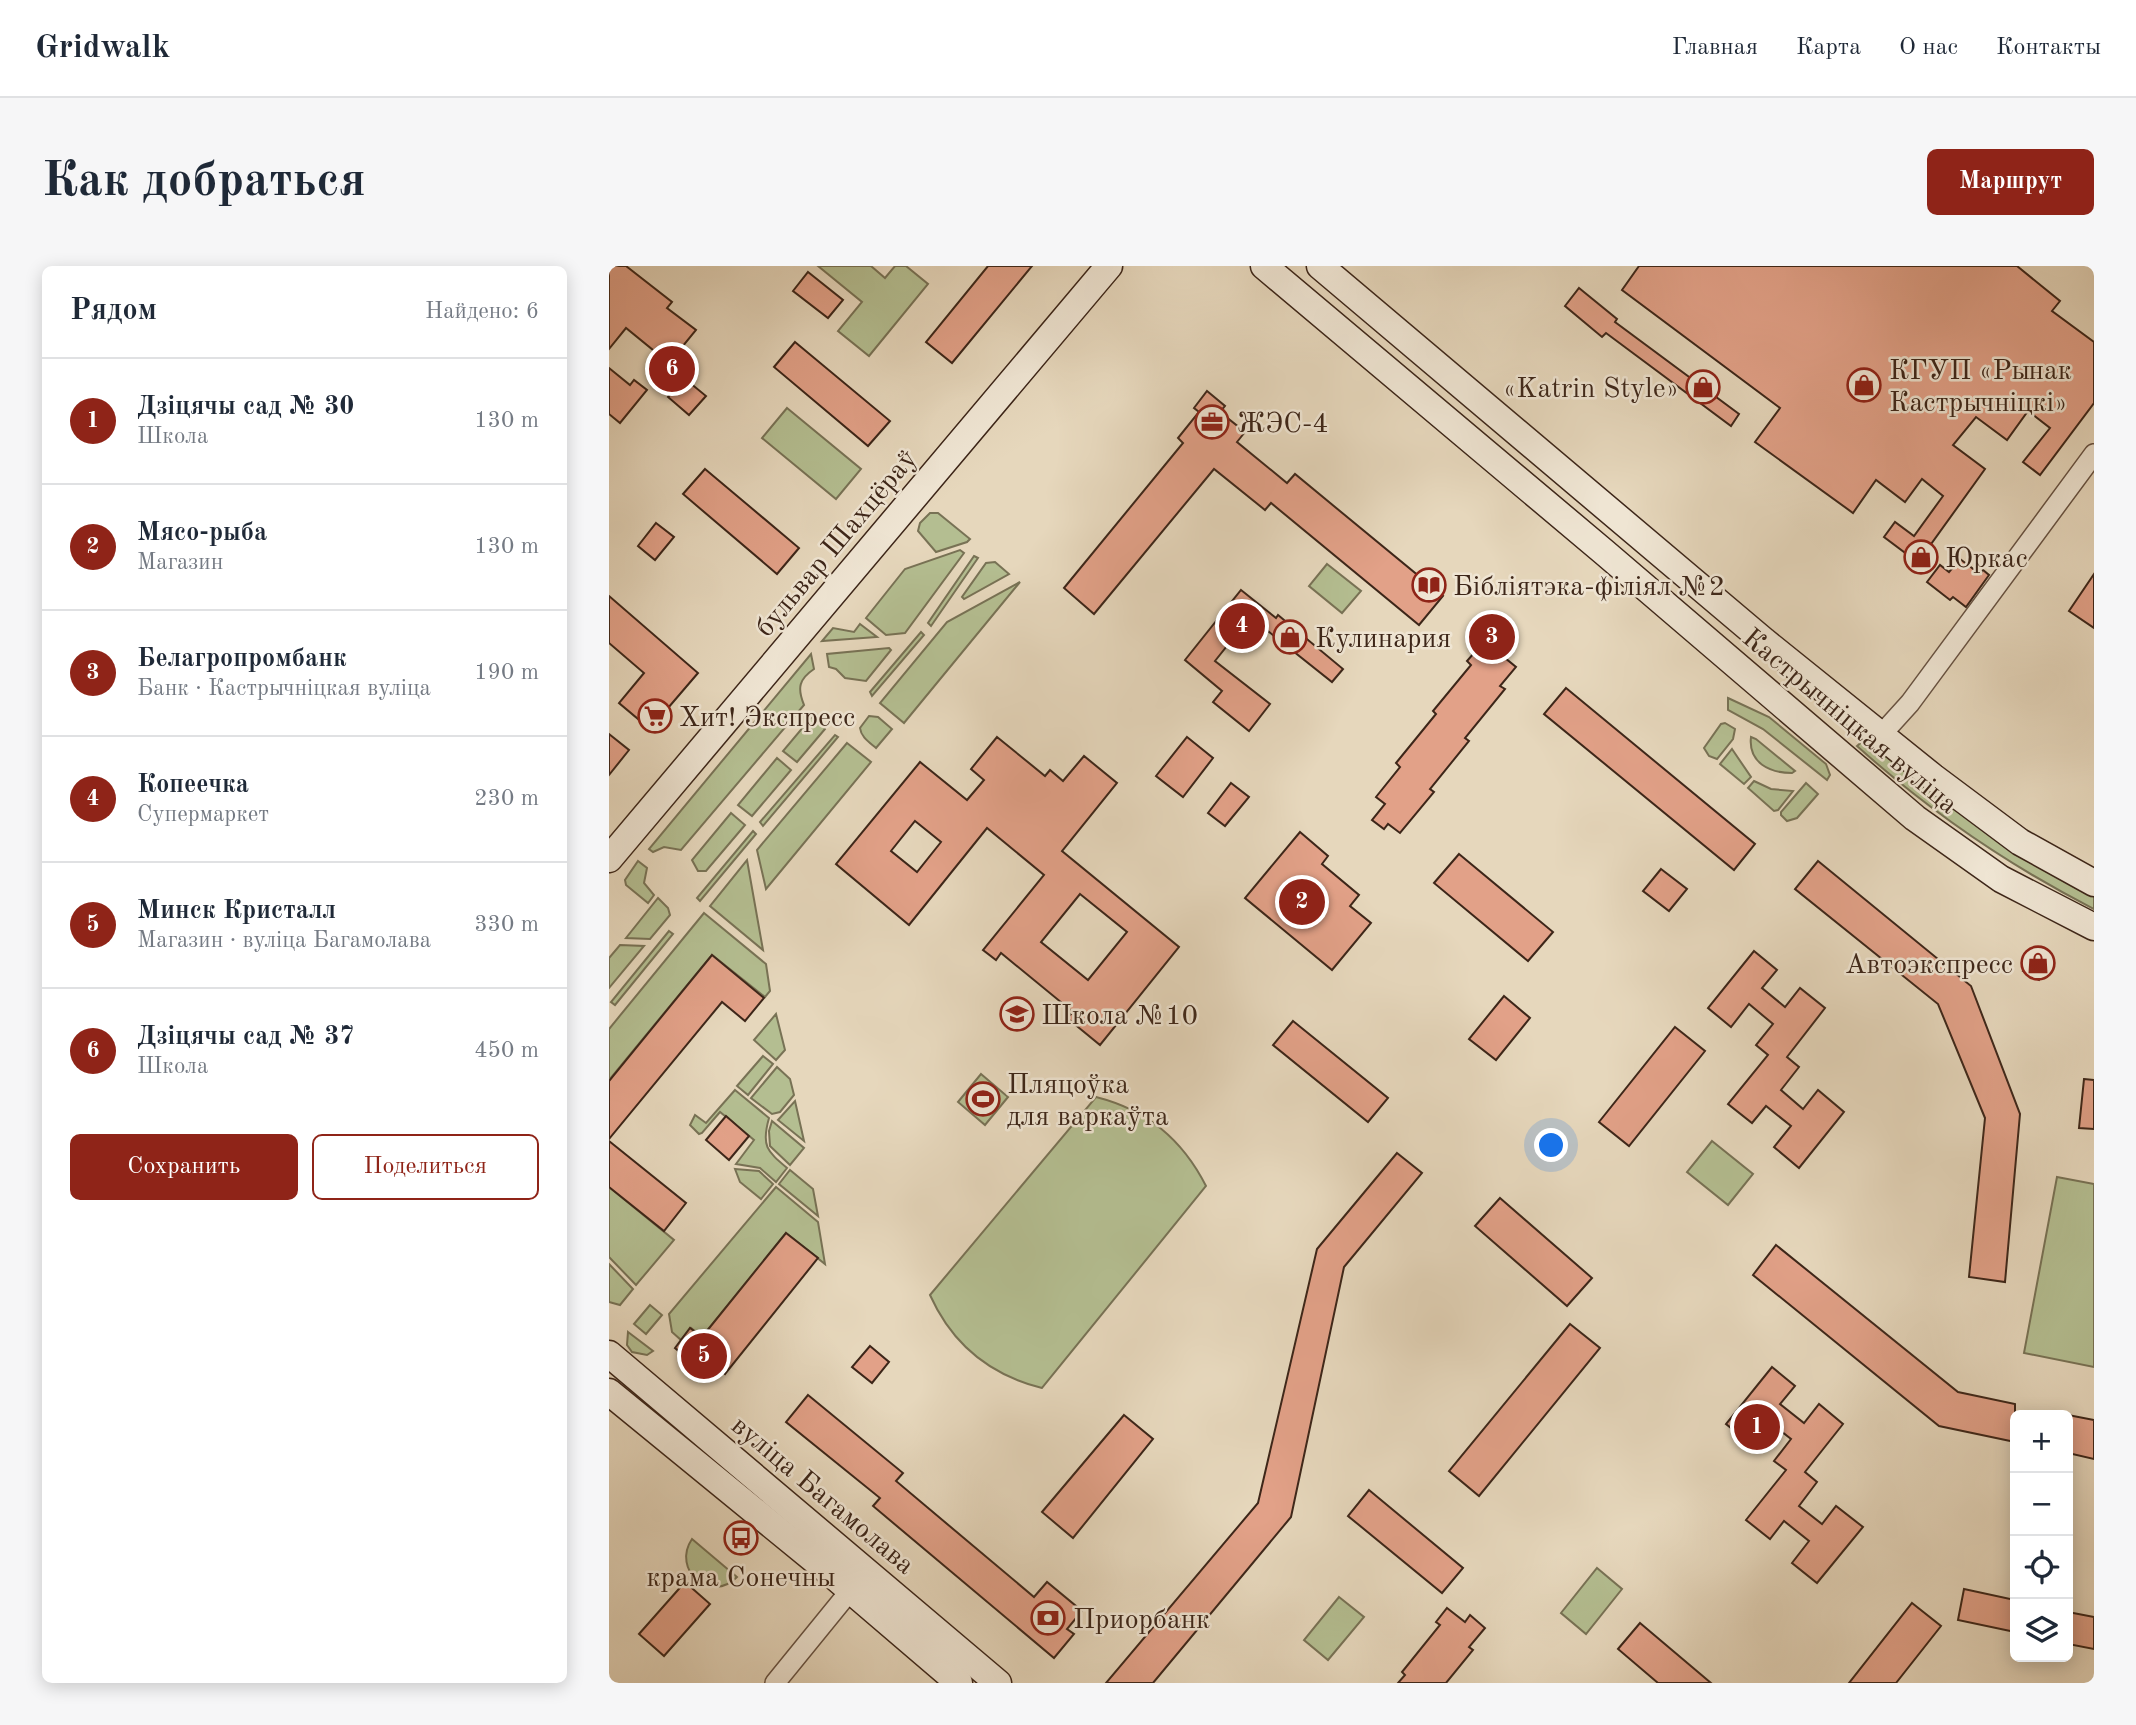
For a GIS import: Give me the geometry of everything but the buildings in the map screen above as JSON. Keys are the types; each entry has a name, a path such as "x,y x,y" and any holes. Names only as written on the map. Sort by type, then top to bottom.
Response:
{"main road":[{"name":"бульвар Шахцёраў","path":"609,859 1109,266"},
{"name":"Кастрычніцкая вуліца","path":"1264,266 1915,818 2001,879 2094,927"},
{"name":"Кастрычніцкая вуліца","path":"1320,266 1625,525 1933,777 2020,842 2094,883"},
{"name":"вуліца Багамолава","path":"609,1354 998,1683"},
{"name":"вуліца Багамолава","path":"609,1392 959,1683"}],"street":[{"name":"Кастрычніцкая вуліца","path":"1881,735 1910,703 2094,454"},
{"path":"775,1683 814,1633 851,1592 865,1570"}],"green space":[{"path":"818,266 871,266 885,278 895,266 906,266 928,284 869,356 838,331 862,302"},
{"path":"787,408 861,469 836,499 762,438"},
{"path":"930,513 938,513 970,539 936,552 918,531 920,523"},
{"path":"960,550 964,553 905,633 886,635 866,618 905,569"},
{"path":"974,556 978,558 931,626 928,623"},
{"path":"995,562 1009,574 964,599 962,597 986,563"},
{"path":"1327,564 1361,591 1342,613 1309,586"},
{"path":"1020,582 904,723 880,703 947,622"},
{"path":"860,624 877,637 822,641 833,628 854,632"},
{"path":"921,632 924,635 872,696 870,692"},
{"path":"889,648 891,650 866,681 845,678 836,669 829,667 827,654"},
{"path":"811,654 814,669 802,680 800,689 804,705 681,850 664,847 653,852 649,849"},
{"path":"1728,698 1769,717 1826,764 1830,775 1827,780 1763,729 1728,710"},
{"path":"815,713 825,729 797,762 783,751"},
{"path":"869,716 878,717 892,729 876,748 866,739 860,728"},
{"path":"1725,723 1735,729 1733,739 1717,759 1709,756 1704,748 1721,724"},
{"path":"835,735 838,737 763,826 760,822"},
{"path":"1751,737 1795,771 1776,771 1762,765 1753,754"},
{"path":"1864,740 1989,832 2094,894 2094,909 2001,855 1941,814 1857,746"},
{"path":"847,743 871,762 766,889 757,850"},
{"path":"1732,749 1751,777 1744,784 1720,764"},
{"path":"777,758 791,770 752,816 738,805"},
{"path":"1754,781 1771,789 1793,791 1778,810 1774,811 1748,788"},
{"path":"1806,783 1818,794 1797,818 1787,821 1781,812"},
{"path":"731,813 745,825 706,871 698,871 692,860"},
{"path":"753,831 756,834 700,901 697,898"},
{"path":"747,860 763,950 710,906"},
{"path":"638,861 647,868 644,883 654,895 648,903 626,885 625,880"},
{"path":"658,898 668,908 670,915 650,939 626,938"},
{"path":"704,913 766,964 770,991 765,997 712,955 609,1080 609,1029"},
{"path":"669,931 673,934 615,1005 611,1002"},
{"path":"620,945 644,946 609,988 609,958"},
{"path":"776,1014 785,1050 776,1060 754,1040"},
{"path":"763,1056 773,1064 748,1095 737,1086"},
{"path":"777,1067 790,1079 794,1095 780,1112 772,1114 751,1098"},
{"name":"Пляцоўка для варкаўта","path":"981,1074 1008,1097 985,1125 958,1102"},
{"path":"735,1090 769,1118 767,1147 787,1168 776,1182 760,1168 736,1164 754,1140 720,1112 702,1133 699,1134 690,1125 695,1115 706,1123"},
{"path":"1096,1097 1131,1110 1161,1129 1186,1154 1206,1186 1042,1388 1006,1375 975,1355 949,1328 930,1295"},
{"path":"795,1101 804,1141 778,1120"},
{"path":"772,1121 804,1148 790,1165 770,1146 769,1131"},
{"path":"1712,1141 1753,1174 1728,1205 1687,1172"},
{"path":"735,1169 759,1171 773,1184 761,1199 740,1182"},
{"path":"790,1170 813,1189 818,1216 779,1184"},
{"path":"2057,1177 2094,1184 2094,1367 2024,1353"},
{"path":"609,1187 674,1240 636,1285 609,1257"},
{"path":"776,1187 818,1222 825,1264 786,1233 702,1337 691,1328 681,1340 672,1332 669,1314"},
{"path":"609,1264 633,1289 620,1305 609,1302"},
{"path":"650,1305 662,1315 646,1334 634,1324"},
{"path":"628,1332 653,1351 647,1355 632,1352 627,1345"},
{"path":"692,1539 737,1577 716,1587 697,1580 690,1572 687,1562 687,1551"},
{"path":"1597,1568 1622,1589 1586,1634 1561,1613"},
{"path":"1339,1597 1364,1617 1328,1660 1304,1640"}],"place":[{"name":"Дзіцячы сад № 37","path":"672,369"},
{"name":"КГУП «Рынак Кастрычніцкі»","path":"1864,385"},
{"name":"«Katrin Style»","path":"1703,387"},
{"name":"ЖЭС-4","path":"1212,422"},
{"name":"Юркас","path":"1921,557"},
{"name":"Бібліятэка-філіял №2","path":"1429,585"},
{"name":"Копеечка","path":"1242,626"},
{"name":"Кулинария","path":"1290,637"},
{"name":"Белагропромбанк","path":"1492,637"},
{"name":"Хит! Экспресс","path":"655,716"},
{"name":"Мясо-рыба","path":"1302,902"},
{"name":"Автоэкспресс","path":"2038,963"},
{"name":"Школа №10","path":"1017,1014"},
{"name":"Пляцоўка для варкаўта","path":"983,1099"},
{"name":"Минск Кристалл","path":"704,1356"},
{"name":"Дзіцячы сад № 30","path":"1757,1427"},
{"name":"крама Сонечны","path":"741,1538"},
{"name":"Приорбанк","path":"1048,1618"}]}
